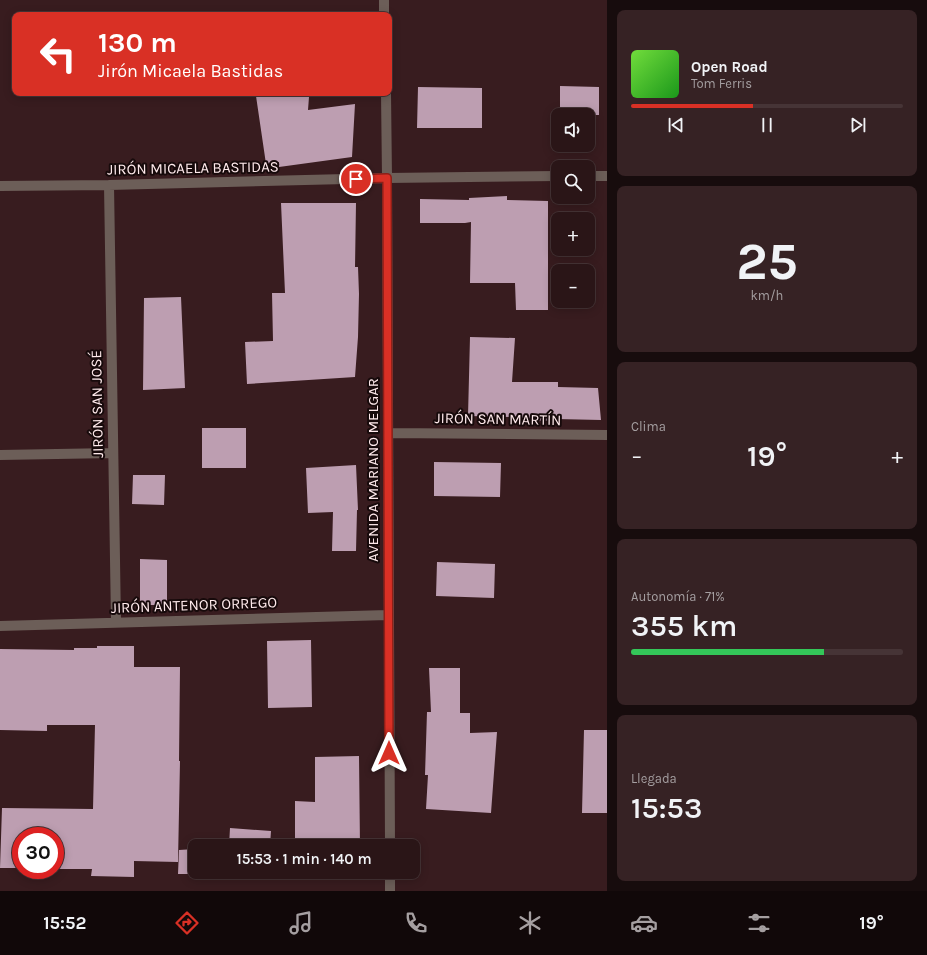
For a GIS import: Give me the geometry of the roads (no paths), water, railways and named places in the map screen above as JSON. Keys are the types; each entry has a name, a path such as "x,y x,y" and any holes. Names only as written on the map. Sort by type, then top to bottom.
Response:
{"street":[{"path":"384,0 384,12"},
{"name":"AVENIDA MARIANO MELGAR","path":"386,96 390,839"},
{"name":"JIRÓN MICAELA BASTIDAS","path":"0,186 551,176"},
{"path":"595,176 607,176"},
{"name":"JIRÓN SAN JOSÉ","path":"109,185 116,622"},
{"name":"JIRÓN SAN MARTÍN","path":"389,433 607,435"},
{"path":"0,455 113,453"},
{"name":"JIRÓN ANTENOR ORREGO","path":"0,626 388,614"},
{"path":"390,879 390,891"}]}
